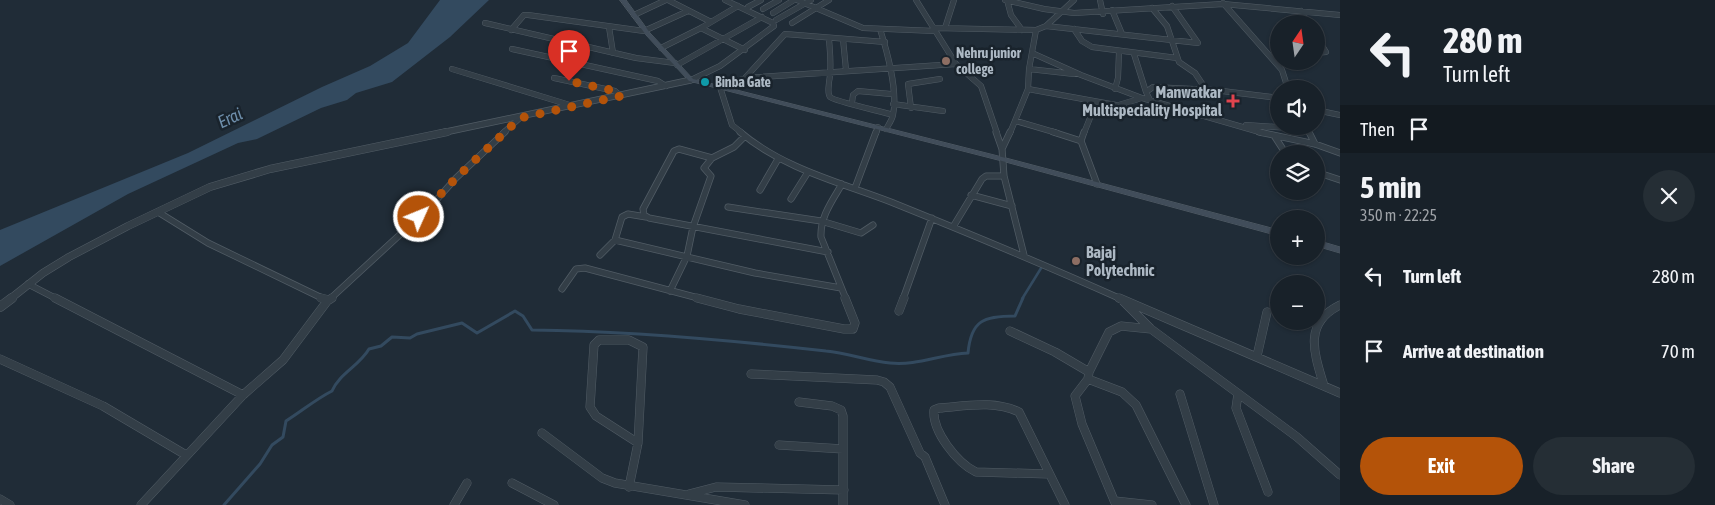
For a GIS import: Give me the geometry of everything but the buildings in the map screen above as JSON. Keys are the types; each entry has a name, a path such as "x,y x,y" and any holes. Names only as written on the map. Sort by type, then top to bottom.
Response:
{"main road":[{"path":"623,0 646,31 691,80 1002,159 1270,231"},
{"path":"1325,246 1340,250"}],"street":[{"path":"634,15 667,0 711,22"},
{"path":"0,307 28,284 69,257 210,187 270,169 520,118 691,80 720,66 745,50 774,26 773,23 762,17 725,0"},
{"path":"748,7 761,0"},
{"path":"763,9 780,0"},
{"path":"773,13 796,0 858,26 935,30 945,28 1036,30 1046,26 1074,0"},
{"path":"776,20 811,0"},
{"path":"792,23 828,0"},
{"path":"916,0 956,64 981,86 1002,149 1004,176 1024,255"},
{"path":"945,28 954,0"},
{"path":"1022,30 1011,15 1006,0 1061,11 1103,14 1112,10 1206,6 1222,2 1340,15"},
{"path":"1100,0 1103,14"},
{"path":"1046,26 1198,43 1170,7 1161,0"},
{"path":"1196,0 1206,6"},
{"path":"1264,0 1269,8"},
{"path":"1222,2 1251,37 1270,56"},
{"path":"661,48 701,28 738,6"},
{"path":"1152,8 1166,23 1179,62 1195,73 1203,84 1202,90"},
{"path":"1112,10 1122,34"},
{"path":"511,30 526,14 646,31 688,11"},
{"path":"1301,11 1303,15"},
{"path":"485,23 613,53 676,64 724,40 762,17"},
{"path":"608,27 613,53"},
{"path":"701,28 745,50"},
{"path":"855,188 882,128 893,114 892,94 880,28"},
{"path":"1074,29 1082,41 1092,47 1134,54 1177,58"},
{"path":"1002,149 1016,121 1028,89 1029,69 1036,30"},
{"path":"745,78 784,35 792,34 829,39 884,42"},
{"path":"829,39 831,71 828,92 830,97 838,102 852,103 893,114"},
{"path":"843,39 846,70"},
{"path":"512,49 658,81 666,86"},
{"path":"1115,89 1118,78 1119,52"},
{"path":"1032,53 1115,89 1142,98 1275,137 1315,144 1340,153"},
{"path":"1134,54 1150,100"},
{"path":"956,64 745,78 720,87 732,125 778,160 855,188 1024,255 1121,299 1340,393"},
{"path":"452,69 574,106"},
{"path":"1029,69 1081,75"},
{"path":"554,78 615,91 621,96"},
{"path":"911,108 908,84 940,79"},
{"path":"1146,92 1153,87 1270,97"},
{"path":"1028,89 1116,105"},
{"path":"852,103 853,95 858,91 892,94"},
{"path":"1096,184 1081,141 1092,113 1116,105 1131,103 1142,98"},
{"path":"893,104 943,111"},
{"path":"1205,110 1216,117 1238,124 1270,127"},
{"path":"1325,112 1340,115"},
{"path":"141,505 243,395 283,360 328,300 335,296 431,206 456,178 520,118"},
{"path":"1016,121 1081,141"},
{"path":"1310,135 1315,144"},
{"path":"670,291 687,256 693,227 711,176 704,168 712,158 732,149 745,136"},
{"path":"1275,137 1280,145"},
{"path":"646,217 643,214 643,210 674,151 679,149 712,158"},
{"path":"760,190 778,160"},
{"path":"791,199 808,172"},
{"path":"1325,175 1340,180"},
{"path":"953,227 971,195 984,177 1004,176"},
{"path":"562,289 576,269 581,268 739,309 852,329 855,323 821,237 821,221 842,184"},
{"path":"971,195 1012,206"},
{"path":"728,207 821,221 861,233 874,225"},
{"path":"158,212 208,243 328,300"},
{"path":"600,255 614,240 622,217 628,214 828,252"},
{"path":"899,311 932,218"},
{"path":"614,240 687,256 745,272 841,288"},
{"path":"28,284 243,395"},
{"path":"1121,299 1151,329 1296,437 1340,475"},
{"path":"1324,386 1314,349 1314,331 1321,316 1329,309 1340,305"},
{"path":"1257,356 1266,312"},
{"path":"1151,329 1121,326 1109,332 1089,375 1075,396 1076,409 1115,503 1152,505"},
{"path":"1010,331 1055,352 1089,375 1122,392 1136,405 1186,505"},
{"path":"629,487 638,443 643,346 637,341 598,341 594,345 590,407 596,416 638,443"},
{"path":"0,359 103,406 186,455"},
{"path":"751,374 876,380 887,384 920,453 924,457 945,505"},
{"path":"1180,394 1214,505"},
{"path":"1238,394 1236,408 1268,492"},
{"path":"800,402 832,406 841,410 843,416 843,505"},
{"path":"1050,474 976,472 968,468 957,459 933,419 934,410 939,408 997,406 1014,408 1023,416 1065,505"},
{"path":"542,433 602,478 629,487 745,505"},
{"path":"779,445 843,449"},
{"path":"454,505 467,483"},
{"path":"512,483 554,505"},
{"path":"685,496 716,487 844,490"},
{"path":"0,499 10,505"}],"water":[{"path":"440,0 489,0 450,37 392,82 356,93 347,100 321,108 257,139 238,143 128,194 0,266 0,230 188,153 322,87 370,66 408,43"}],"waterway":[{"path":"1022,299 1043,265"},
{"path":"224,505 260,464 272,445 283,437 286,421 332,391 339,380 369,349 381,346 392,337 410,338 417,334 462,323 477,333 515,311 523,316 532,330 643,334 716,340 834,352 882,362 910,363 968,353 972,333 976,327 987,319 1015,316 1023,298"}],"place":[{"name":"Nehru junior college","path":"946,61"},
{"name":"Binba Gate","path":"705,82"},
{"name":"Manwatkar Multispeciality Hospital","path":"1233,101"},
{"name":"Bajaj Polytechnic","path":"1076,261"}],"route":[{"path":"419,217 456,178 520,118 621,96 615,91 569,81"}],"water label":[{"name":"Erai","path":"230,118"}]}
